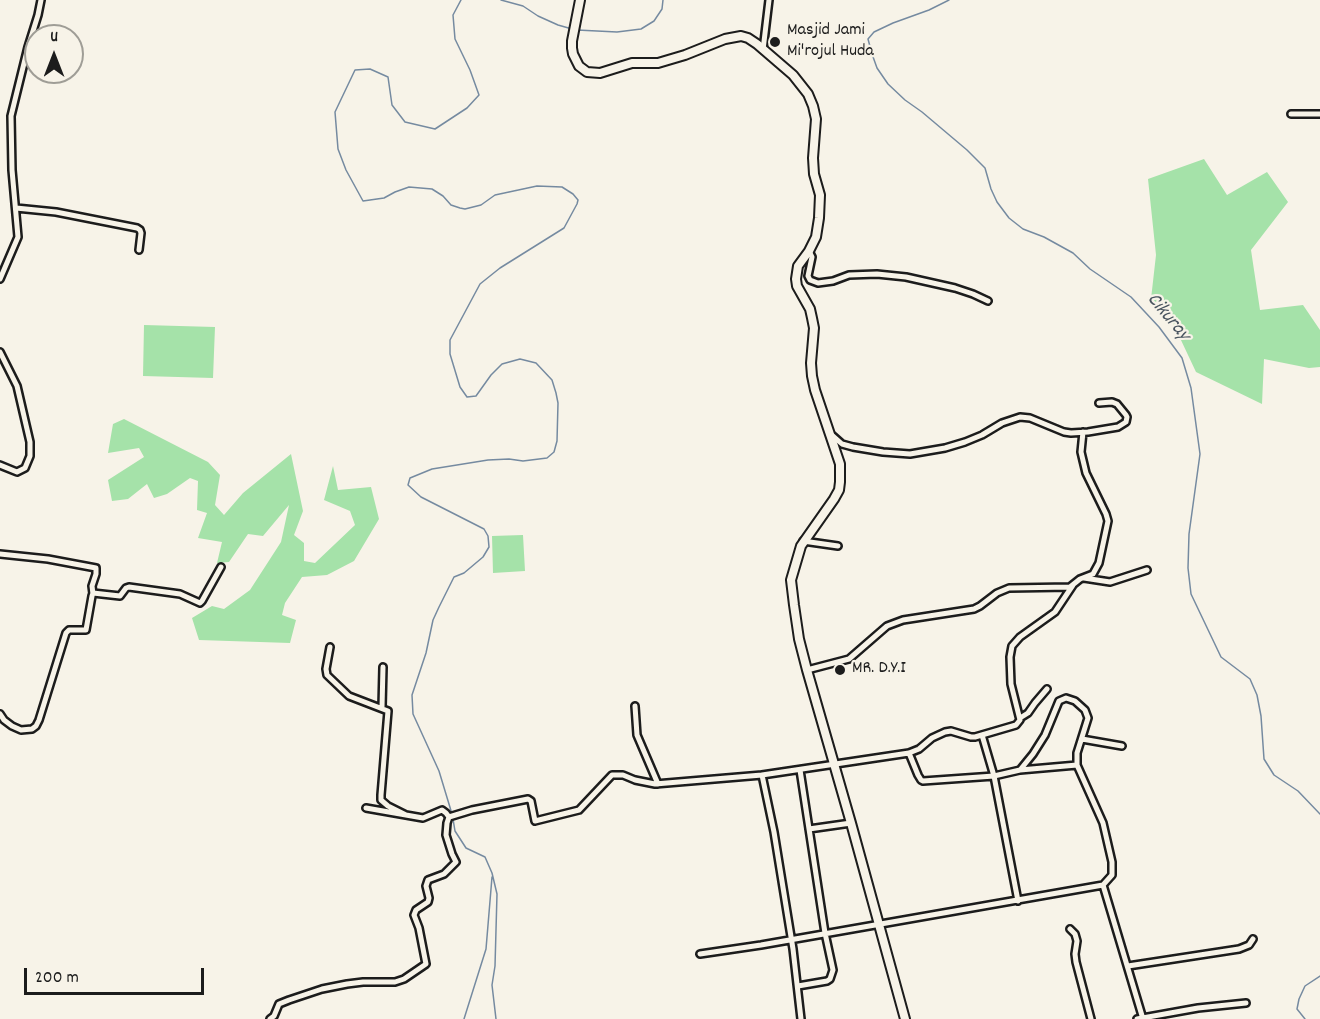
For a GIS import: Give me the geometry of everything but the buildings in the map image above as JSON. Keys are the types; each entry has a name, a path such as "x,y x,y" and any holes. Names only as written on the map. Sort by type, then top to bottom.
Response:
{"main road":[{"path":"580,0 572,41 573,54 579,66 586,72 600,73 632,63 651,64 670,60 741,36 748,38 793,75 808,94 813,106 816,119 813,158 814,174 820,195 819,218 816,237 798,266 796,279 812,318 814,328 812,376 840,464 840,486 834,499 803,541 791,580 799,639 807,670 905,1019"}],"street":[{"path":"0,279 18,237 12,170 11,116 41,0"},
{"path":"763,50 769,0"},
{"path":"1291,114 1320,114"},
{"path":"16,208 60,213 138,229 141,232 139,250"},
{"path":"809,251 812,257 808,276 810,280 818,283 833,281 849,275 896,276 937,283 988,301"},
{"path":"0,352 17,386 30,442 30,456 25,468 17,472 0,465"},
{"path":"830,432 842,444 883,452 910,454 965,442 1002,423 1020,417 1030,418 1064,432 1118,427 1126,422 1127,417 1117,404 1099,403"},
{"path":"807,670 849,659 887,627 903,620 974,609 997,593 1009,588 1068,587 1093,574 1097,569 1108,521 1086,472 1082,452 1083,432"},
{"path":"803,541 838,546"},
{"path":"0,554 48,559 96,568 86,630 69,630 66,633 36,726 32,729 21,730 1,719"},
{"path":"93,594 120,596 129,587 180,594 200,603 221,567"},
{"path":"1082,578 1110,582 1147,570"},
{"path":"270,1019 279,1005 290,1000 346,984 395,982 404,979 426,964 414,915 416,910 428,902 426,886 428,880 444,874 456,862 446,835 447,823 450,817 461,812 528,799 531,801 535,821 579,810 612,775 623,775 635,780 658,784 762,775 909,753 945,732 951,731 971,737 1016,725 1020,722 1020,718 1011,684 1012,646 1020,637 1055,612 1073,585"},
{"path":"330,647 327,675 349,696 387,709 381,800 406,815"},
{"path":"382,707 383,667"},
{"path":"1020,718 1028,713 1047,689"},
{"path":"700,954 1103,885 1112,875 1112,862 1103,823 1077,765 1077,753 1088,720 1087,713 1075,701 1069,698 1061,699 1057,703 1045,735 1020,770"},
{"path":"635,706 637,735 658,784"},
{"path":"982,735 994,776 1018,901"},
{"path":"1082,739 1122,746"},
{"path":"909,753 923,781 994,776 1020,770 1077,765"},
{"path":"798,986 827,981 830,979 832,970 800,770"},
{"path":"762,775 774,832 801,1019"},
{"path":"366,808 423,818 442,810 450,817"},
{"path":"809,829 851,823"},
{"path":"1103,885 1141,1018 1198,1008 1246,1003"},
{"path":"1070,929 1077,941 1076,962 1091,1019"},
{"path":"1128,966 1239,949 1249,945 1253,939"}],"green space":[{"path":"1204,159 1227,195 1267,172 1288,202 1251,250 1260,310 1303,305 1320,330 1320,367 1309,368 1264,359 1262,404 1196,372 1172,321 1151,299 1156,255 1148,179"},
{"path":"144,325 215,327 213,378 143,376"},
{"path":"124,419 208,462 220,475 215,505 224,515 243,493 291,454 303,511 294,535 304,543 304,561 315,563 355,525 350,511 324,500 333,466 338,490 371,487 379,519 354,561 327,575 302,577 285,603 282,615 296,620 290,643 199,640 192,618 212,606 224,609 250,590 281,542 289,505 263,536 248,534 229,562 217,563 222,542 198,538 207,513 197,510 198,481 190,478 167,494 154,498 147,484 128,499 112,501 108,480 144,457 139,448 108,453 113,424"},
{"path":"523,535 525,571 493,573 492,536"}],"waterway":[{"path":"452,814 439,771 413,714 412,695 426,653 433,620 439,607 454,577 464,573 483,557 489,547 488,536 484,529 421,497 408,485 410,478 432,469 488,460 523,461 547,458 554,452 557,441 558,403 552,380 536,363 520,359 502,364 476,396 467,397 460,387 450,354 450,340 480,284 500,268 564,228 578,200 562,187 537,186 495,195 481,205 465,209 451,205 432,189 409,187 384,198 363,201 346,170 338,149 335,112 355,70 370,69 388,77 392,105 405,122 435,129 467,108 479,95 455,39 453,15 461,0"},
{"path":"501,0 523,6 538,16 572,29"},
{"path":"577,30 617,32 641,29 654,21 662,9 663,0"},
{"name":"Cikuray","path":"949,0 874,32 868,39 877,68 888,84 905,100 967,150 985,168 997,202 1009,218 1023,229 1044,237 1073,253 1090,269 1131,297 1159,327 1182,358 1191,388 1200,454 1189,534 1188,568 1191,594 1221,657 1250,679 1257,695 1261,716 1264,759 1274,775 1298,791 1320,814"},
{"path":"453,819 455,831 466,848 485,857 497,894 495,966 492,985 496,1019"},
{"path":"464,1019 486,949 492,877"},
{"name":"Cikuray","path":"1305,1019 1297,1009 1299,999 1305,986 1320,976"}],"place":[{"name":"Masjid Jami Mi'rojul Huda","path":"775,42"},
{"name":"MR. D.Y.I","path":"840,670"}]}
